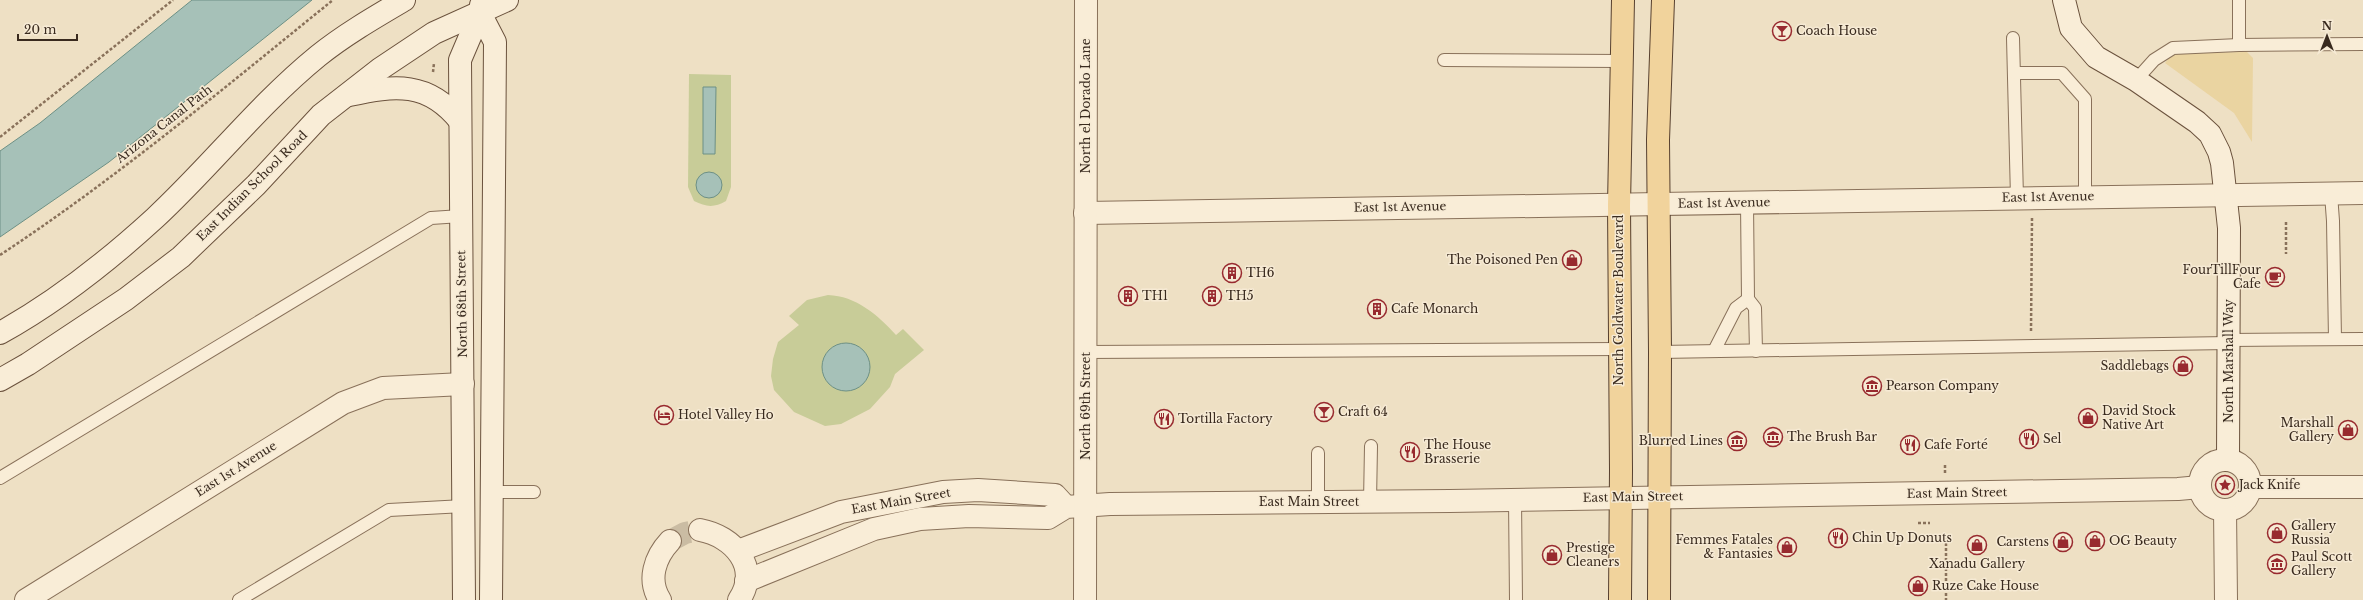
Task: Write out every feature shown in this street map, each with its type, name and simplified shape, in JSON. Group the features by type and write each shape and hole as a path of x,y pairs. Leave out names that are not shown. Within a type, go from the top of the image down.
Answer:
{"main road":[{"name":"North Goldwater Boulevard","path":"1620,600 1621,497 1618,205 1623,0"},
{"path":"1659,600 1660,352 1658,204 1663,0"}],"street":[{"path":"0,333 20,322 82,279 155,218 244,124 318,56 404,0"},
{"name":"East Indian School Road","path":"0,380 28,364 126,299 181,257 256,185 321,115 380,69 434,33 480,6 507,0"},
{"name":"North el Dorado Lane","path":"1085,213 1086,0"},
{"name":"North Marshall Way","path":"2064,0 2071,28 2096,57 2136,80 2197,122 2210,134 2219,152 2227,194 2229,341 2228,460"},
{"path":"480,6 495,42 491,600"},
{"name":"North 68th Street","path":"464,600 460,60 480,6"},
{"path":"346,96 390,88 406,88 424,92 438,99 450,108 460,121"},
{"name":"East 1st Avenue","path":"1085,213 1747,203 2085,196 2363,193"},
{"name":"North 69th Street","path":"1085,213 1085,352 1076,506 1085,600"},
{"name":"East 1st Avenue","path":"26,600 342,403 383,388 463,384"},
{"path":"2228,460 2238,463 2245,469 2249,478 2250,487 2248,494 2239,506 2225,510 2216,508 2208,503 2203,496 2200,487 2203,472 2208,467 2214,462 2228,460"},
{"name":"East Main Street","path":"742,591 874,529 920,519 969,516 1048,518 1076,506 1660,496 1968,493 2200,487"},
{"path":"2250,487 2363,487"},
{"name":"East Main Street","path":"738,552 841,512 943,492 978,490 1055,495 1076,506"},
{"path":"464,498 492,492"},
{"path":"2225,510 2226,600"},
{"path":"700,530 715,533 728,540 738,552 745,566 742,591"},
{"path":"660,600 653,580 655,565 661,551 670,541"}],"lane":[{"path":"2239,0 2239,45"},
{"path":"2013,38 2017,198"},
{"path":"2136,80 2154,60 2173,48 2239,45 2363,44"},
{"path":"1444,60 1622,61"},
{"path":"2015,73 2062,73 2085,99 2085,196"},
{"path":"2331,194 2333,221 2335,339"},
{"path":"1747,203 1748,299 1755,308 1756,351"},
{"path":"0,478 431,218 461,216"},
{"path":"1714,351 1736,308 1748,299"},
{"path":"1660,352 2363,339"},
{"path":"1085,352 1620,349"},
{"path":"1370,502 1371,446"},
{"path":"1318,453 1318,502"},
{"path":"492,492 534,492"},
{"path":"239,600 389,510 464,498"},
{"path":"1515,499 1516,600"}],"path":[{"path":"0,137 173,0"},
{"name":"Arizona Canal Path","path":"0,255 54,220 188,117 333,0"},
{"path":"431,77 434,63"},
{"path":"433,72 438,69"},
{"path":"2031,346 2032,218"},
{"path":"2286,222 2286,254"},
{"path":"1918,523 1930,523"},
{"path":"1946,538 1946,600"}],"green space":[{"path":"689,74 731,75 731,187 726,201 714,206 702,205 694,201 688,187"},
{"path":"828,295 848,299 866,308 882,320 896,335 903,329 924,350 895,374 890,387 870,409 841,424 825,426 794,412 774,390 771,376 773,359 778,342 799,325 789,316 807,300"}],"sand":[{"path":"2247,52 2253,58 2252,142 2234,113 2165,63 2169,58 2178,53"}],"water":[{"path":"192,0 312,0 109,162 0,237 0,151 40,123"},
{"path":"703,87 716,87 715,154 703,154"},
{"path":"709,172 718,176 722,185 718,194 709,198 700,194 696,185 700,176"},
{"path":"846,343 855,345 863,350 868,358 870,367 868,376 863,384 855,389 846,391 837,389 829,384 824,376 822,367 824,358 829,350 837,345"}],"tunnel":[{"path":"670,541 685,533 700,530"}],"place":[{"name":"Coach House","path":"1782,31"},
{"name":"The Poisoned Pen","path":"1572,260"},
{"name":"TH6","path":"1232,273"},
{"name":"FourTillFour Cafe","path":"2275,277"},
{"name":"TH1","path":"1128,296"},
{"name":"TH5","path":"1212,296"},
{"name":"Cafe Monarch","path":"1377,309"},
{"name":"Saddlebags","path":"2183,366"},
{"name":"Pearson Company","path":"1872,386"},
{"name":"Craft 64","path":"1324,412"},
{"name":"Hotel Valley Ho","path":"664,415"},
{"name":"David Stock Native Art","path":"2088,418"},
{"name":"Tortilla Factory","path":"1164,419"},
{"name":"Marshall Gallery","path":"2348,430"},
{"name":"The Brush Bar","path":"1773,437"},
{"name":"Sel","path":"2029,439"},
{"name":"Blurred Lines","path":"1737,441"},
{"name":"Cafe Forté","path":"1910,445"},
{"name":"The House Brasserie","path":"1410,452"},
{"name":"Jack Knife","path":"2225,485"},
{"name":"Gallery Russia","path":"2277,533"},
{"name":"Chin Up Donuts","path":"1838,538"},
{"name":"OG Beauty","path":"2095,541"},
{"name":"Carstens","path":"2063,542"},
{"name":"Xanadu Gallery","path":"1977,545"},
{"name":"Femmes Fatales & Fantasies","path":"1787,547"},
{"name":"Prestige Cleaners","path":"1552,555"},
{"name":"Paul Scott Gallery","path":"2277,564"},
{"name":"Ruze Cake House","path":"1918,586"}]}
